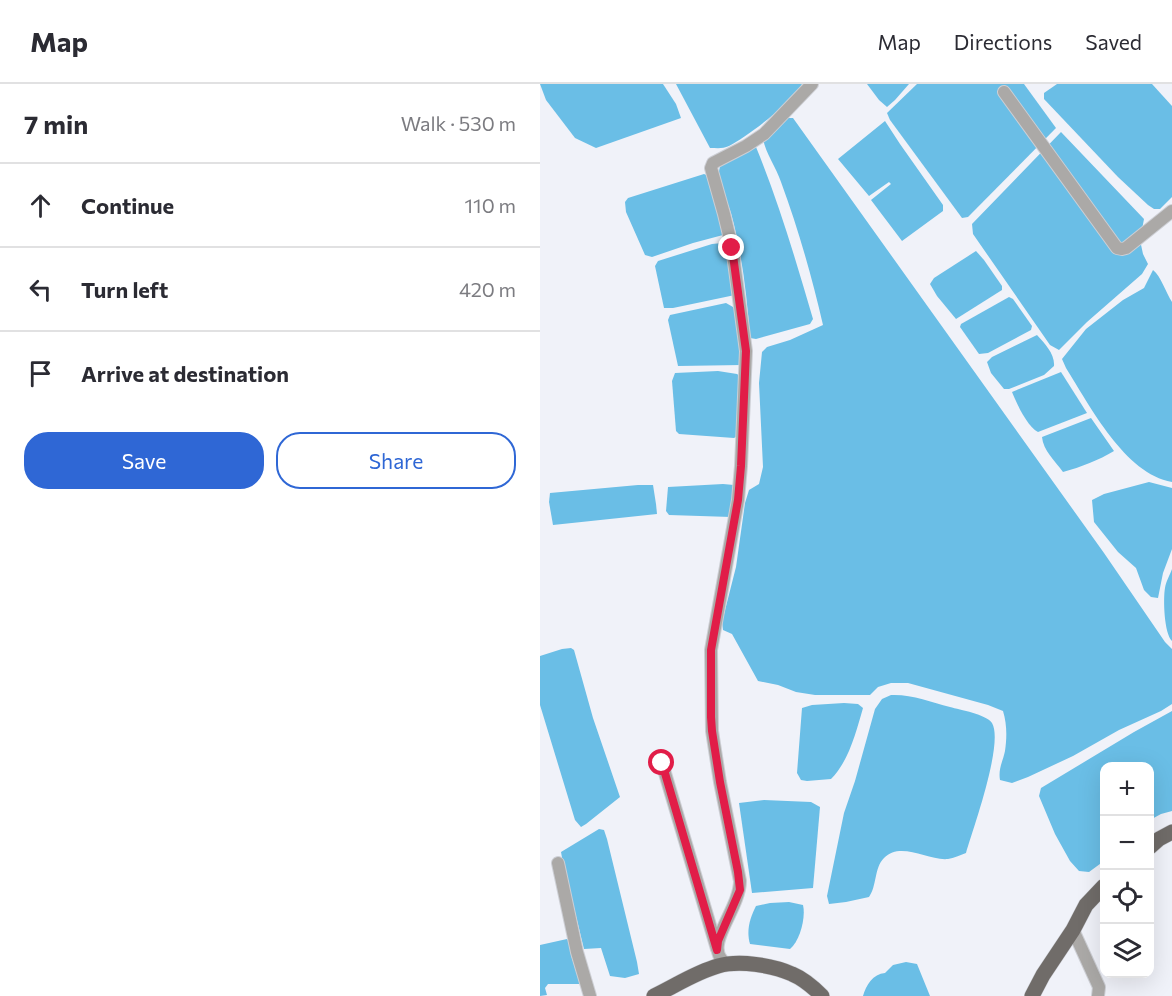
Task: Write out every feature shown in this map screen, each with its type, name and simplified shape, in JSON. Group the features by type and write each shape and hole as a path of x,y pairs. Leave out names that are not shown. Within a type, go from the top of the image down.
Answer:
{"main road":[{"path":"1154,843 1172,832"},
{"path":"1032,996 1086,905 1100,890"},
{"path":"654,996 705,971 725,964 739,963 779,969 803,980 822,996"}],"street":[{"path":"717,950 718,941 740,890 740,881 712,731 711,650 738,500 746,351 732,248 711,168 713,163 764,134 812,84"},
{"path":"1004,92 1117,248 1126,248 1172,211"},
{"path":"662,763 717,950 725,964"},
{"path":"558,863 577,952 590,996"},
{"path":"1073,930 1099,987 1098,996"}],"water":[{"path":"540,84 663,84 676,104 681,118 596,148 575,138 546,100"},
{"path":"676,84 802,84 780,109 758,127 729,146 710,148"},
{"path":"867,84 909,84 887,107"},
{"path":"917,84 1024,84 1056,128 968,217 962,218 887,113"},
{"path":"1057,84 1152,84 1172,106 1172,197 1160,209 1154,209 1148,205 1118,177 1044,99 1044,93"},
{"path":"787,118 793,118 1172,649 1172,704 1073,756 1012,783 1000,780 1006,741 1003,711 908,683 891,683 878,687 870,695 815,695 796,692 758,681 732,634 723,630 722,622 736,567 745,503 749,490 759,484 763,467 759,383 762,352 767,347 790,340 823,325 793,217 763,139"},
{"path":"885,121 943,205 943,211 902,241 871,200 891,184 889,182 869,196 838,159"},
{"path":"1061,132 1144,219 1140,240 1148,264 1142,274 1059,350 1050,345 973,234 972,224"},
{"path":"756,147 780,211 813,319 810,324 756,339 750,338 746,291 738,244 731,213 721,188 719,170 721,164"},
{"path":"704,174 711,177 725,229 723,235 652,257 645,255 626,212 625,202 628,198"},
{"path":"722,243 726,245 735,295 664,308 655,266 658,261"},
{"path":"976,251 1002,286 1002,290 956,319 930,284 934,278"},
{"path":"1153,270 1172,302 1172,482 1155,476 1139,466 1124,452 1098,419 1062,359 1086,329 1123,300 1144,288"},
{"path":"1009,297 1013,299 1032,326 1031,330 988,353 979,354 960,327 961,324"},
{"path":"726,303 733,307 738,315 742,365 678,366 668,320 670,315"},
{"path":"1037,335 1051,353 1054,366 1044,375 1004,389 991,373 987,362 992,357"},
{"path":"718,371 737,374 741,377 739,435 734,438 679,434 676,431 672,381 675,373"},
{"path":"1061,372 1087,413 1038,432 1026,420 1012,392"},
{"path":"1091,418 1114,451 1090,463 1063,472 1047,451 1042,437"},
{"path":"1149,482 1172,488 1172,549 1163,573 1158,598 1151,597 1144,590 1136,568 1118,552 1094,522 1092,500 1104,494"},
{"path":"653,485 657,514 553,525 549,502 550,493"},
{"path":"734,485 731,517 669,515 666,511 668,487"},
{"path":"1172,569 1172,641 1166,624 1164,600 1166,585"},
{"path":"571,648 574,650 593,718 620,797 581,827 575,820 540,705 540,656"},
{"path":"891,695 913,697 972,713 992,723 995,733 994,748 980,807 966,853 940,859 906,851 891,853 881,862 869,897 829,904 827,896 844,813 875,709 882,699"},
{"path":"844,703 858,704 863,708 843,764 831,779 801,780 797,773 802,708"},
{"path":"1172,711 1172,811 1154,818 1154,762 1100,762 1100,864 1089,872 1079,871 1070,861 1055,834 1039,796 1041,788"},
{"path":"764,800 811,802 820,807 813,888 752,893 739,803"},
{"path":"599,829 604,830 607,839 637,962 639,974 625,978 610,976 601,948 584,949 561,852"},
{"path":"789,902 803,905 804,910 801,928 794,945 790,949 750,944 749,924 756,906"},
{"path":"567,939 570,942 571,955 580,984 548,984 545,988 547,995 540,996 540,945"},
{"path":"906,962 917,964 930,996 863,996 868,984 874,978 885,973 893,965"}],"route":[{"path":"662,763 717,950 718,941 740,890 720,782 711,717 711,650 738,500 741,466 746,351 732,248"}]}
